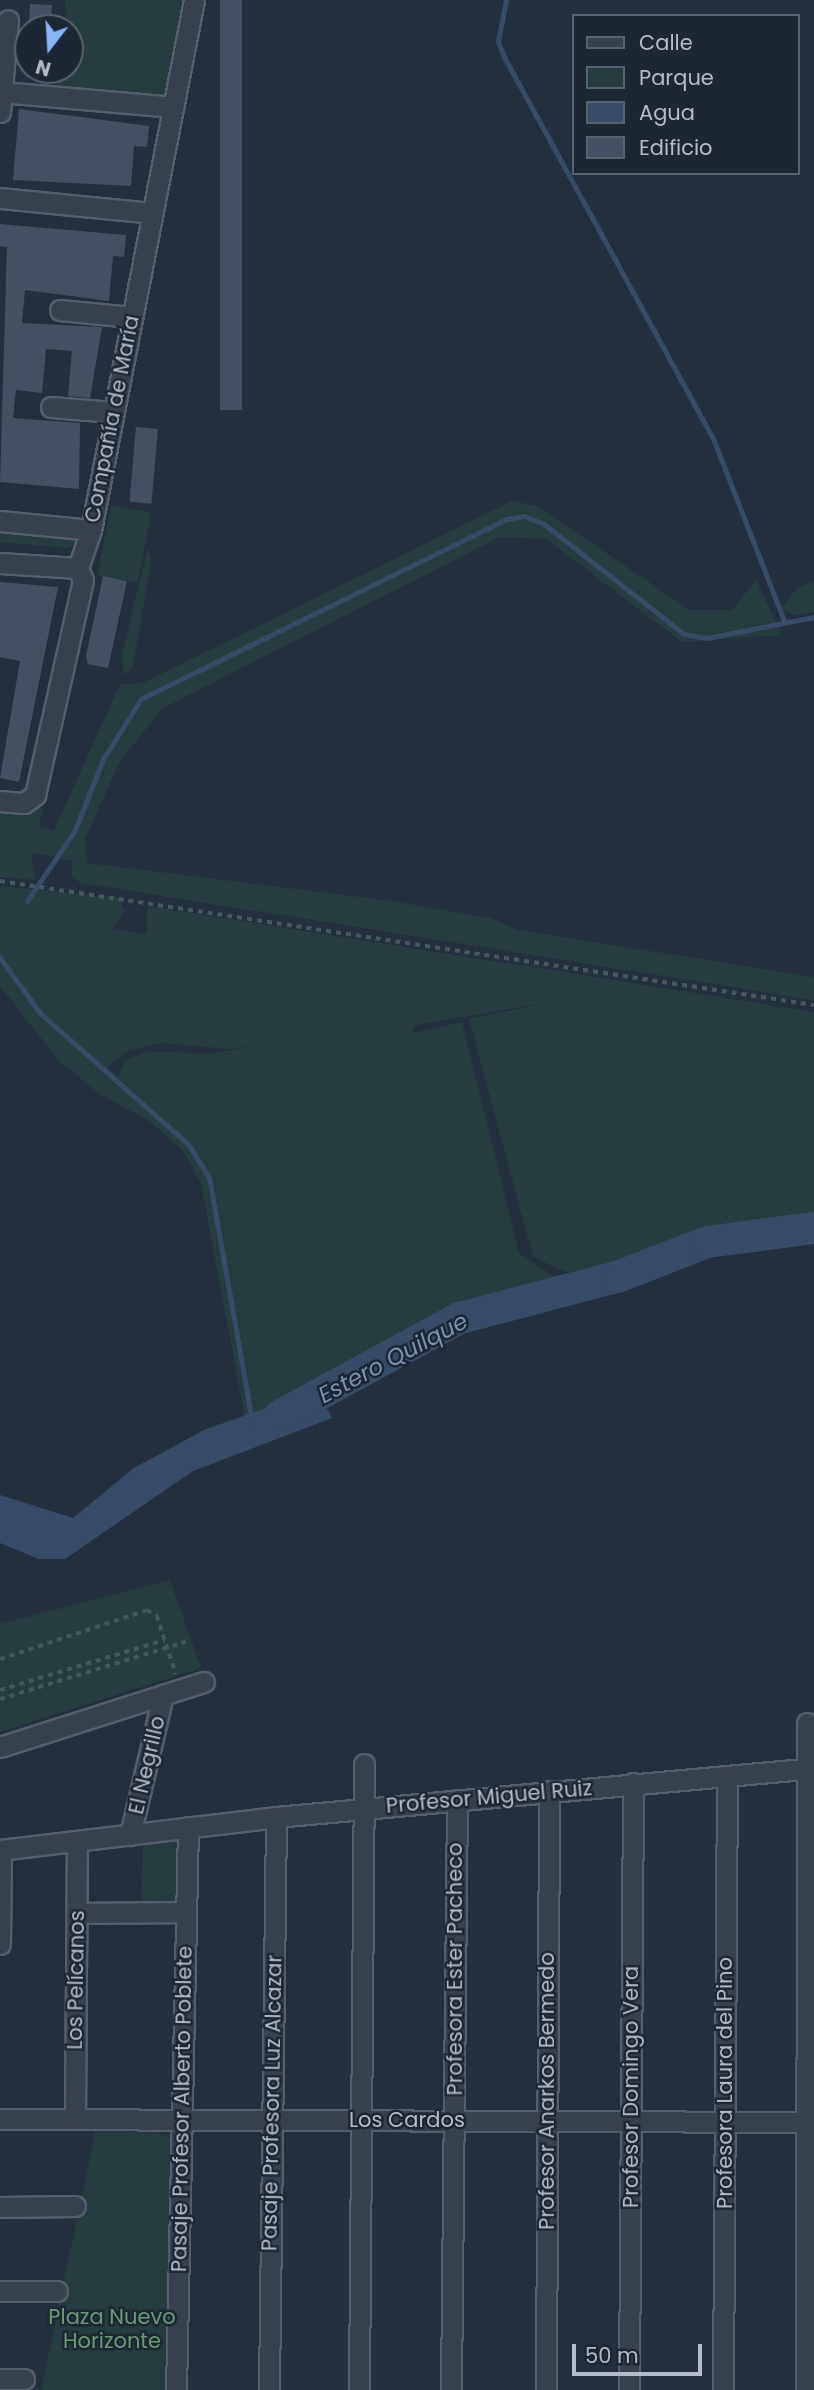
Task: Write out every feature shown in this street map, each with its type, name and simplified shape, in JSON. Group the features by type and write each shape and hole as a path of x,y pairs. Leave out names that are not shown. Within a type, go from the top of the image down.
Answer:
{"street":[{"name":"Compañía de María","path":"0,801 24,803 35,796 83,580 78,568 91,530 194,0"},
{"path":"8,20 1,102 173,107"},
{"path":"0,198 152,213"},
{"path":"60,310 132,317"},
{"path":"51,407 113,412"},
{"path":"0,521 91,530"},
{"path":"0,563 78,568"},
{"path":"0,1747 204,1682"},
{"name":"El Negrillo","path":"130,1835 172,1692"},
{"path":"806,2390 812,1768 807,1723"},
{"path":"359,2390 366,1808 363,1764"},
{"name":"Profesor Miguel Ruiz","path":"1,1850 276,1816 812,1768"},
{"name":"Profesora Laura del Pino","path":"723,2390 727,1776"},
{"name":"Profesor Domingo Vera","path":"629,2390 633,1783"},
{"name":"Profesor Anarkos Bermedo","path":"546,2390 549,1791"},
{"name":"Profesora Ester Pacheco","path":"452,2390 457,1800"},
{"name":"Pasaje Profesora Luz Alcazar","path":"269,2390 276,1816"},
{"name":"Pasaje Profesor Alberto Poblete","path":"176,2390 188,1827"},
{"name":"Los Pelícanos","path":"75,2119 78,1841"},
{"path":"0,1944 1,1850"},
{"path":"77,1913 186,1912"},
{"name":"Los Cardos","path":"0,2119 810,2122"},
{"path":"0,2207 75,2206"},
{"path":"0,2291 57,2291"},
{"path":"0,2379 24,2379"}],"path":[{"path":"0,881 814,1006"},
{"path":"0,1659 147,1610 157,1616 168,1647 172,1692"},
{"path":"0,1690 165,1640"},
{"path":"0,1699 185,1642"}],"green space":[{"path":"65,0 194,0 173,107 56,97 57,84 84,84 84,14 66,14"},
{"path":"512,501 537,506 690,610 732,610 756,580 782,635 682,642 546,539 500,537 163,708 120,761 85,839 87,863 392,901 490,918 518,930 814,977 814,1000 81,883 71,877 73,861 37,853 31,855 36,880 0,877 0,801 43,808 39,827 54,831 120,684 143,683"},
{"path":"111,505 151,513 138,583 97,575"},
{"path":"0,530 74,537 77,542 69,548 0,542"},
{"path":"148,548 151,562 133,667 124,675 122,654"},
{"path":"814,582 814,612 795,615 781,609 798,587"},
{"path":"0,886 118,898 125,911 112,929 130,932 147,934 147,909 154,907 814,1012 814,1214 705,1234 573,1275 533,1257 469,1019 555,1001 415,1025 412,1033 462,1022 519,1253 559,1280 456,1313 352,1374 245,1418 201,1183 183,1151 151,1122 101,1095 59,1061 0,986","holes":["160,1043 229,1049 261,1044 211,1054 147,1051 125,1061 118,1076 106,1068 127,1051"]},
{"path":"170,1580 201,1668 0,1732 0,1624"},
{"path":"143,1826 188,1827 187,1912 142,1911"},
{"name":"Plaza Nuevo Horizonte","path":"96,2129 174,2135 168,2390 41,2390"}],"water":[{"path":"317,1390 332,1418 193,1471 65,1559 39,1559 0,1543 0,1495 73,1518 134,1468 204,1430"}],"building":[{"path":"220,0 242,0 242,410 220,410"},
{"path":"30,4 52,5 52,14 29,14"},
{"path":"19,109 149,126 147,147 134,146 131,186 13,180"},
{"path":"0,224 126,235 124,257 113,256 109,301 25,290 22,323 102,327 90,398 68,396 72,351 46,349 42,393 16,390 13,418 80,423 79,489 0,482 7,247 0,246"},
{"path":"136,427 158,429 151,504 129,502"},
{"path":"103,576 127,581 108,668 88,664 86,656"},
{"path":"0,582 58,587 19,782 0,778 20,661 0,657"}],"waterway":[{"path":"506,0 498,41 503,55 714,441 785,623"},
{"path":"27,901 75,830 103,759 141,699 507,519 524,516 544,524 684,634 707,638 814,617"},
{"path":"0,958 41,1014 188,1144 209,1177 252,1422"},
{"name":"Estero Quilque","path":"281,1415 460,1318 620,1276 707,1242 814,1228"}]}
